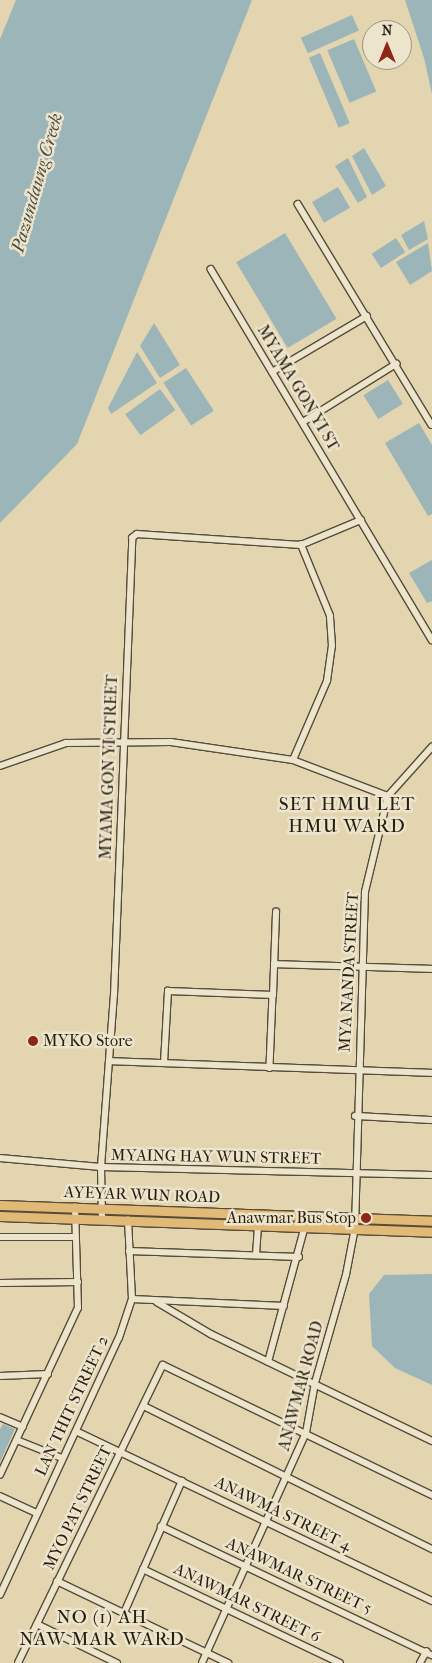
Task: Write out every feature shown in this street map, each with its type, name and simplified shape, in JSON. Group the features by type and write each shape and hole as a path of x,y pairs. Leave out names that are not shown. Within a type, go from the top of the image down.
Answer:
{"main road":[{"name":"AYEYAR WUN ROAD","path":"0,1205 432,1221"},
{"name":"AYEYAR WUN ROAD","path":"0,1216 432,1232"}],"street":[{"path":"298,204 432,425"},
{"name":"MYAMA GON YI ST","path":"211,269 432,640"},
{"path":"272,372 367,316"},
{"path":"303,422 396,364"},
{"path":"293,760 327,681 332,646 330,616 301,545 361,520"},
{"name":"MYAMA GON YI STREET","path":"102,1219 100,1168 109,1061 132,538 137,534 301,545"},
{"path":"0,766 66,743 123,739 220,746 293,760 388,796"},
{"name":"MYA NANDA STREET","path":"356,1218 356,1116 365,892 388,796 432,747"},
{"path":"270,1068 276,912"},
{"path":"274,964 432,969"},
{"path":"164,1063 168,991 273,995"},
{"path":"109,1061 432,1073"},
{"path":"356,1116 432,1120"},
{"name":"MYAING HAY WUN STREET","path":"0,1158 100,1168 432,1175"},
{"path":"0,1475 78,1308 75,1208"},
{"name":"ANAWMAR ROAD","path":"202,1663 288,1479 306,1434 315,1382 356,1218"},
{"name":"LAN THIT STREET 2","path":"0,1595 76,1431 132,1299 128,1251 128,1220"},
{"path":"256,1255 258,1225"},
{"path":"268,1362 299,1257 305,1226"},
{"path":"0,1237 75,1237"},
{"path":"128,1251 299,1257"},
{"path":"0,1283 78,1282"},
{"path":"132,1299 156,1302 284,1306"},
{"path":"156,1302 268,1362 315,1382 432,1441"},
{"name":"MYO PAT STREET","path":"18,1663 164,1365 306,1434"},
{"path":"0,1376 48,1374"},
{"path":"144,1406 288,1479 432,1548"},
{"path":"0,1417 23,1426"},
{"name":"ANAWMA STREET 4","path":"76,1431 432,1601"},
{"path":"306,1434 432,1495"},
{"path":"17,1440 62,1458"},
{"path":"124,1613 182,1481"},
{"path":"0,1496 36,1514"},
{"name":"ANAWMAR STREET 5","path":"161,1526 429,1653"},
{"name":"ANAWMAR STREET 6","path":"143,1569 340,1663"},
{"path":"57,1581 228,1663"},
{"path":"38,1624 117,1663"},
{"path":"420,1663 429,1653"}],"water":[{"name":"Pazundaung Creek","path":"16,0 252,0 77,444 0,523 0,39"},
{"path":"405,0 432,0 432,94 424,58"},
{"path":"352,15 359,31 308,53 301,38"},
{"path":"354,39 362,58 362,70 367,70 376,91 350,103 327,50"},
{"path":"320,53 350,123 339,128 309,58"},
{"path":"364,148 386,186 372,195 352,156"},
{"path":"348,158 367,197 358,203 335,166"},
{"path":"338,187 350,208 324,223 312,202"},
{"path":"424,221 428,239 409,250 401,235"},
{"path":"285,233 337,319 288,348 236,262"},
{"path":"396,238 405,252 381,268 372,254"},
{"path":"428,243 432,271 410,285 396,262"},
{"path":"154,323 180,365 160,378 140,346"},
{"path":"137,352 157,383 111,414 108,408"},
{"path":"186,368 214,411 191,425 163,383"},
{"path":"388,380 403,404 378,419 363,395"},
{"path":"160,389 175,410 140,435 125,414"},
{"path":"419,423 432,445 432,514 428,516 385,443"},
{"path":"432,560 432,601 427,603 409,573"},
{"path":"432,1274 432,1385 395,1368 372,1346 369,1294 384,1275"},
{"path":"3,1424 15,1429 0,1462 0,1429"}],"place":[{"name":"MYKO Store","path":"33,1041"},
{"name":"Anawmar Bus Stop","path":"366,1218"}],"district":[{"name":"SET HMU LET HMU WARD","path":"347,816"},
{"name":"NO (1) AH NAW MAR WARD","path":"102,1629"}]}
